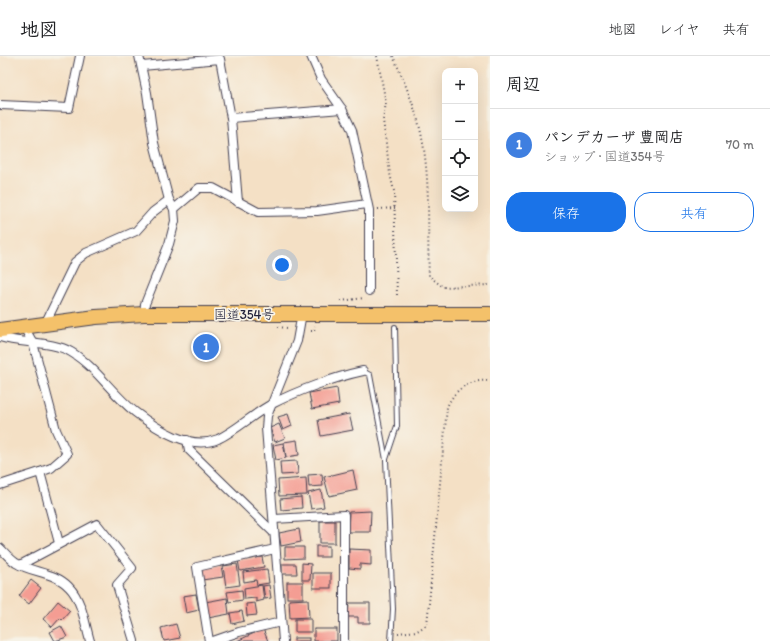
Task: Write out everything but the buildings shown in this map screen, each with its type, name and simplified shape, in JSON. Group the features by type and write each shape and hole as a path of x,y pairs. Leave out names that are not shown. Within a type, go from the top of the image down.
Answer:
{"highway":[{"name":"国道354号","path":"0,330 144,314 484,314"}],"street":[{"path":"0,105 69,108 80,56"},
{"path":"139,56 142,66 154,143 169,200 174,209 175,220 169,244 145,304 144,314"},
{"path":"311,56 321,79 342,109 352,130 368,207 369,291"},
{"path":"142,66 220,59 231,118 238,202"},
{"path":"231,118 342,109"},
{"path":"174,209 199,188 213,188 258,212 317,211 368,207"},
{"path":"45,324 75,262 86,253 136,231 153,212 169,200"},
{"path":"283,641 266,428 267,416 297,341 302,313"},
{"path":"0,485 51,468 67,454 56,430 33,343 24,327"},
{"path":"0,337 70,351 86,363 135,412 171,436 195,442 217,439 272,404 342,376 363,371"},
{"path":"187,440 189,450 274,533"},
{"path":"40,472 59,543"},
{"path":"274,519 344,514 344,641"},
{"path":"20,565 97,524 132,568 117,585 134,641"},
{"path":"0,548 20,565 38,572 55,576 69,587 79,602 90,641"},
{"path":"209,641 197,566 275,549"},
{"path":"213,641 239,632 281,622"}],"lane":[{"path":"386,460 397,426 395,327"},
{"path":"363,371 370,375 386,460 393,633 391,641"}],"path":[{"path":"377,56 386,103 383,120 395,208 397,295"},
{"path":"393,56 413,102 421,134 425,164 428,276 443,287 490,285"},
{"path":"368,207 395,208"},
{"path":"337,302 366,297 369,291"},
{"path":"311,331 314,331 315,325"},
{"path":"278,327 288,328"},
{"path":"393,633 417,631 427,625 447,407 453,393 466,384 490,381"}],"place":[{"name":"パンデカーザ 豊岡店","path":"206,347"}]}
